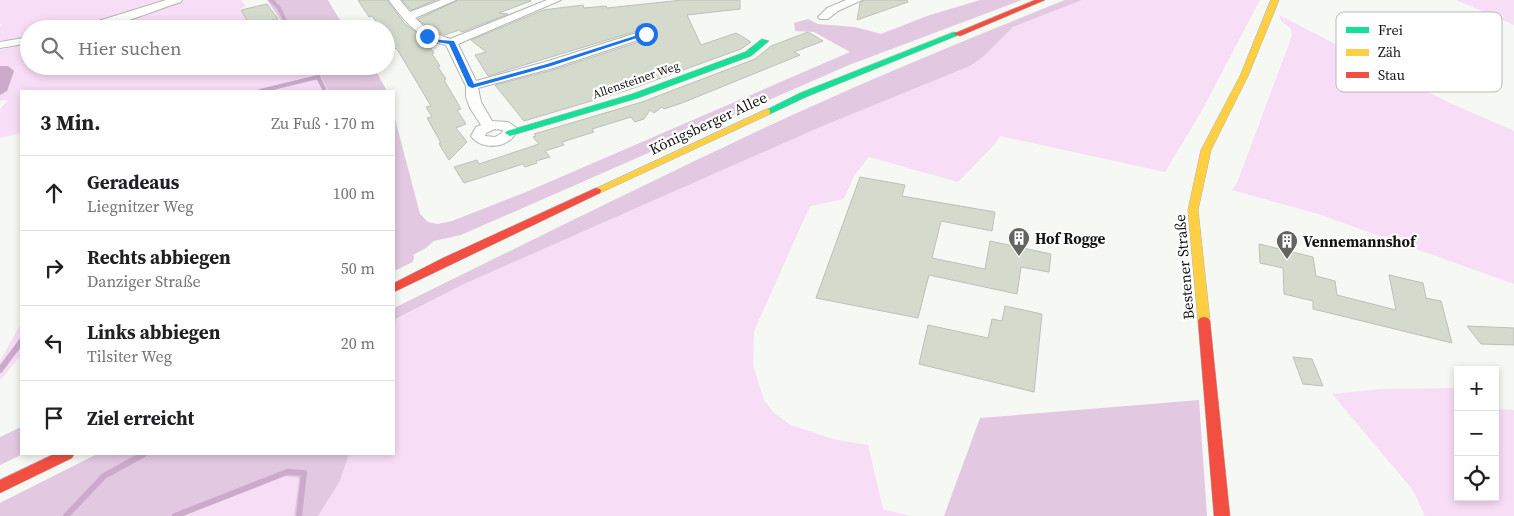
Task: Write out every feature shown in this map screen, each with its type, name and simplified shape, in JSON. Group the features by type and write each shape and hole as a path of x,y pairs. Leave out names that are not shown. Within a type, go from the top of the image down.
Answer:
{"street":[{"path":"116,20 177,0"},
{"path":"394,0 427,36 439,41 452,43 556,0"},
{"path":"409,16 451,0"},
{"path":"824,17 827,12 834,8 857,0"},
{"name":"Königsberger Allee","path":"395,288 456,257 803,95 1041,0"},
{"name":"Bestener Straße","path":"1222,516 1193,210 1206,150 1244,76 1275,0"},
{"path":"472,86 608,47 646,34 644,28"},
{"name":"Allensteiner Weg","path":"510,133 635,96 748,54 760,47 765,41"},
{"path":"0,45 20,42"},
{"path":"452,43 472,86 471,93 482,118 489,126 478,133 480,139 488,142 499,141 510,133"},
{"path":"0,487 64,455"}],"shaded area":[{"path":"0,0 172,0 106,20 20,20 20,40 0,43 0,26 2,24 0,24"},
{"path":"181,0 241,0 246,6 240,9 247,20 123,20"},
{"path":"267,0 328,0 340,20 281,20"},
{"path":"980,0 1022,0 849,65 461,235 434,241 413,255 413,262 395,271 395,119 420,214 428,222 438,224 452,221 526,192 850,52 814,32 795,31 794,23 808,19 818,24 855,27 881,34 927,16"},
{"path":"1065,0 1082,0 1013,27 983,57 970,66 818,128 464,284 396,319 395,323 395,308 760,130 950,47"},
{"path":"1082,0 1260,0 1200,114 1165,172 1000,136 996,143 958,182 869,157 854,176 844,199 810,206 754,331 753,365 764,400 775,414 791,425 833,439 868,445 883,509 910,516 318,516 340,481 349,455 395,455 396,320 464,284 818,128 970,66 983,57 1013,27"},
{"path":"1456,0 1514,0 1514,25 1502,20 1502,12 1484,12"},
{"path":"277,14 281,20 252,20"},
{"path":"1279,15 1336,44 1336,92 1429,92 1514,131 1514,284 1318,214 1232,190 1237,183 1292,36 1291,29 1281,21"},
{"path":"20,45 20,75 318,75 321,76 328,90 20,90 20,133 0,138 0,109 8,100 0,101 0,50"},
{"path":"0,66 8,66 14,71 7,91 0,95"},
{"path":"319,75 378,75 386,90 328,90"},
{"path":"20,325 20,356 0,381 0,361"},
{"path":"1454,388 1454,501 1499,501 1499,409 1514,410 1514,516 1425,516 1413,490 1332,394 1382,389"},
{"path":"1199,400 1207,516 944,516 980,418"},
{"path":"20,427 21,455 0,465 0,437"},
{"path":"95,455 349,455 340,481 318,516 294,516 299,478 284,476 183,516 0,516 0,503"},
{"path":"284,476 299,478 294,516 183,516"}],"building":[{"path":"358,0 387,0 405,24 430,42 427,43 434,53 432,54 440,66 438,67 446,79 444,80 461,109 457,110 466,124 456,128 467,142 449,160 427,118 432,117 426,107 431,106 395,48 395,20 375,20 372,16 369,17"},
{"path":"402,0 436,0 411,10"},
{"path":"458,0 531,1 499,13 508,14 462,32 459,30 445,35 430,29 418,19"},
{"path":"682,0 740,0 740,9 687,15 701,45 736,33 751,42 741,49 628,90 524,121 495,85 553,70 651,38 654,34 650,25 640,24 636,28 637,31 488,76 475,55 486,52 471,40 543,10 583,5 584,8 606,6 607,8"},
{"path":"864,0 907,0 908,2 857,20 860,3"},
{"path":"267,4 278,19 247,20 241,10"},
{"path":"808,32 823,41 794,52 800,55 682,103 664,109 662,107 654,113 650,110 644,119 635,122 631,117 592,129 594,132 562,142 564,145 545,151 550,157 536,161 537,163 525,167 523,164 464,183 454,167 477,160 479,164 539,144 533,137 536,136 534,134 642,102 755,59 771,46"},
{"path":"860,177 905,185 902,196 995,212 992,231 941,221 932,258 985,269 990,241 1051,254 1049,272 1021,267 1017,294 929,275 918,318 816,298"},
{"path":"1259,244 1313,257 1316,276 1335,281 1337,295 1396,310 1389,275 1423,283 1426,298 1441,301 1452,343 1313,309 1313,301 1284,294 1283,268 1260,263"},
{"path":"1005,306 1042,314 1034,392 919,364 928,325 988,338 992,319 1002,321"},
{"path":"1467,326 1514,328 1514,345 1481,344"},
{"path":"1293,357 1312,359 1323,386 1303,384"}],"waterway":[{"path":"271,0 279,8 285,20"},
{"path":"264,90 318,77"},
{"path":"318,77 324,90"},
{"path":"0,370 20,343"},
{"path":"66,516 104,476 142,455"},
{"path":"175,516 287,472 304,473 299,516"}],"traffic: fast":[{"path":"767,112 803,95 957,34"},
{"path":"510,133 635,96 748,54 765,41"}],"traffic: slow":[{"path":"1204,321 1193,210 1206,150 1244,76 1275,0"},
{"path":"596,191 767,112"}],"traffic: jam":[{"path":"957,34 1041,0"},
{"path":"395,287 596,191"},
{"path":"1204,321 1222,516"},
{"path":"0,487 65,455"}],"place":[{"name":"Hof Rogge","path":"1019,257"},
{"name":"Vennemannshof","path":"1287,260"}],"route":[{"path":"427,36 439,41 452,43 472,86 549,65 646,34"}]}
